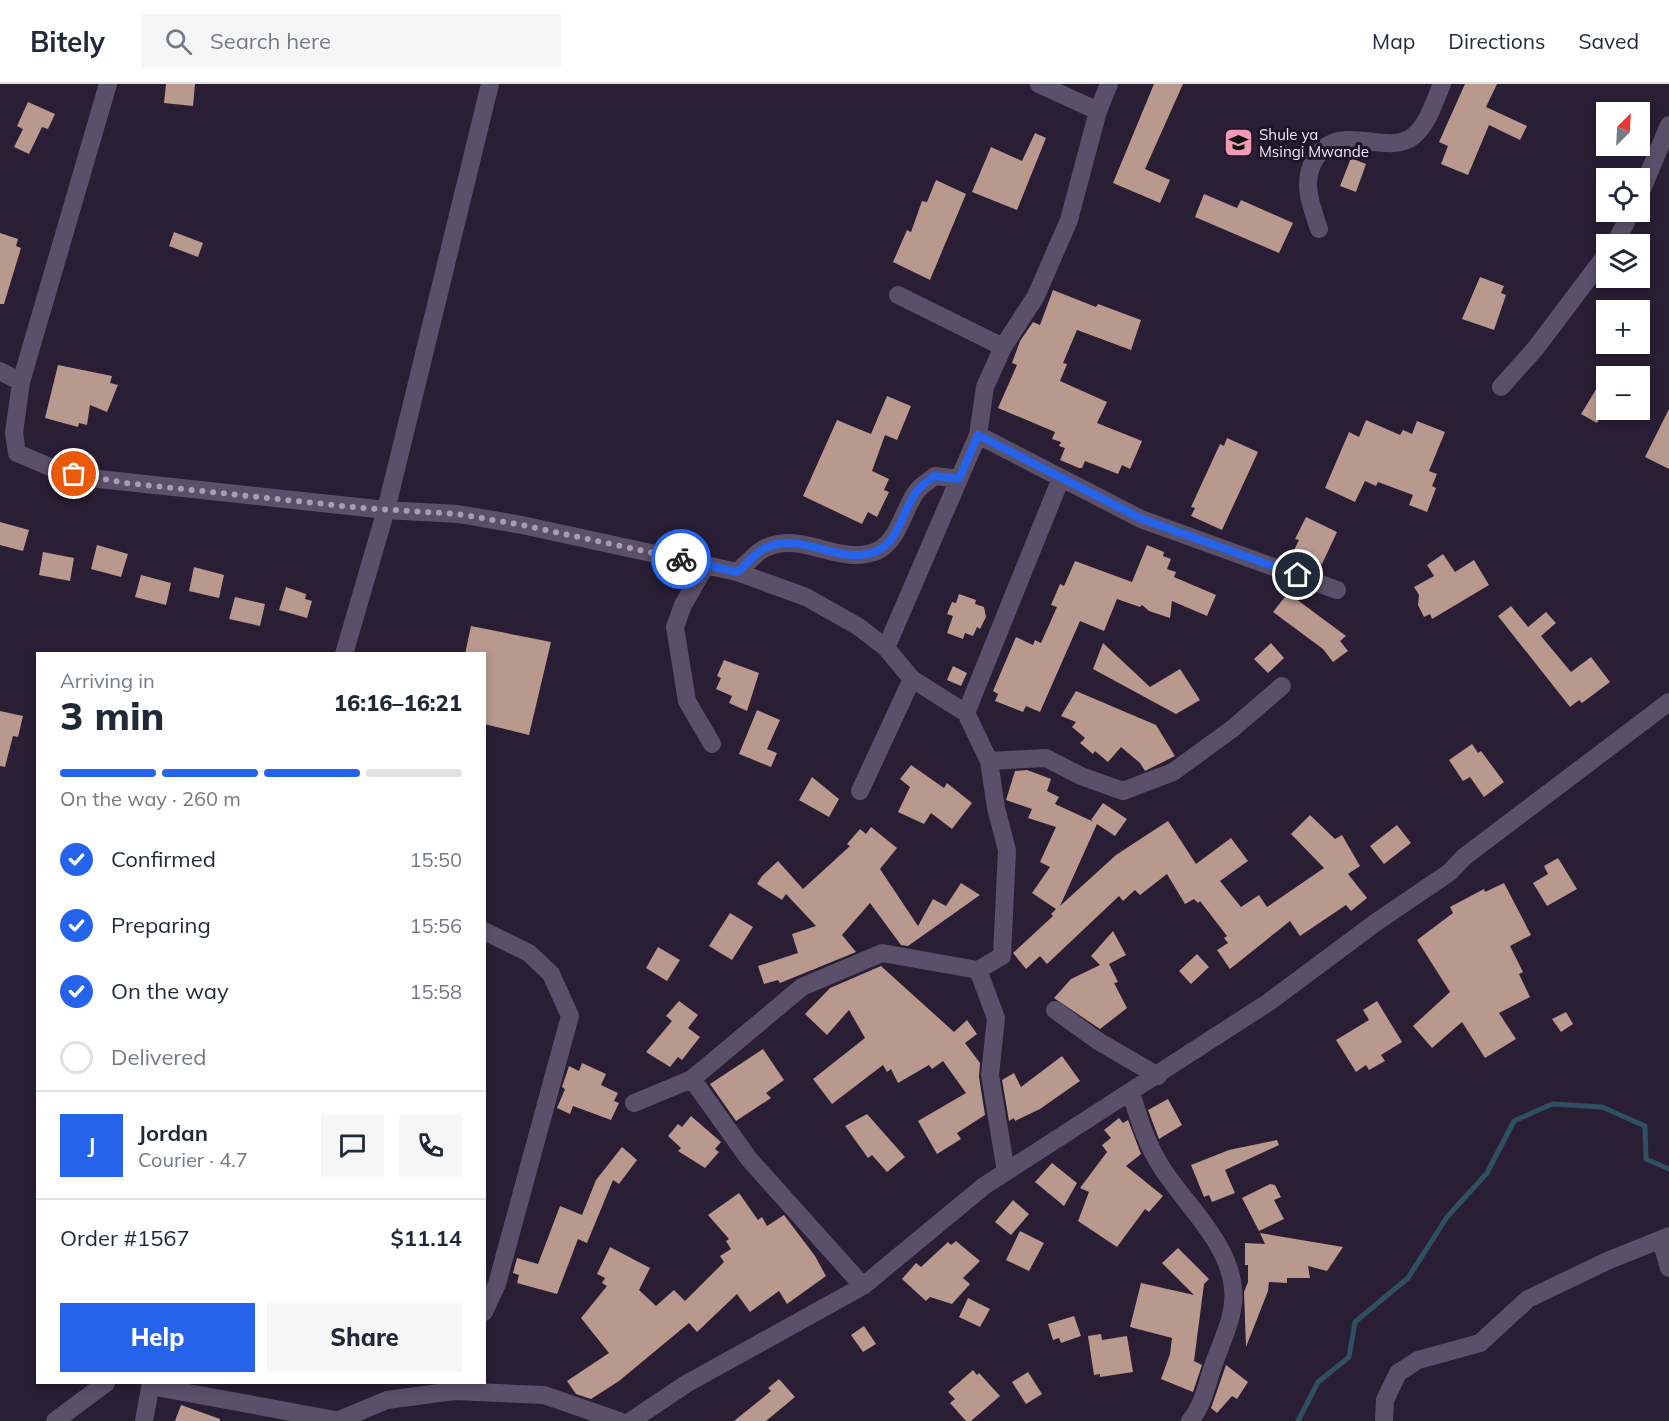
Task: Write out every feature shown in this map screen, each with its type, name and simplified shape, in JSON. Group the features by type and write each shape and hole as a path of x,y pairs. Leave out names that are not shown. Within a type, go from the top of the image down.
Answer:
{"street":[{"path":"108,84 21,382 14,433 17,453 47,467 90,478 386,510 458,514 522,525 737,572 807,597 859,627 886,648 912,679 966,713 989,761 996,808 1007,850 1002,956 978,970 882,953 802,987 692,1079 634,1103"},
{"path":"345,652 386,510 490,84"},
{"path":"1039,84 1098,111"},
{"path":"886,648 978,435 985,387 1003,347 1036,297 1068,220 1098,111 1109,84"},
{"path":"1319,229 1307,186 1310,167 1321,148 1343,140 1399,141 1410,138 1425,121 1442,84"},
{"path":"1650,170 1669,125"},
{"path":"1501,387 1535,349 1596,268"},
{"path":"898,295 1003,347"},
{"path":"0,371 21,382"},
{"path":"978,435 1142,519 1337,590"},
{"path":"737,572 765,549 792,542 811,544 837,554 858,556 879,550 892,537 917,490 934,476 959,479"},
{"path":"966,713 1061,478"},
{"path":"706,565 683,604 675,627 687,702 712,744"},
{"path":"860,791 912,679"},
{"path":"989,761 1046,758 1081,776 1123,791 1173,772 1232,729 1282,686"},
{"path":"631,1421 686,1384 863,1286 984,1186 1158,1076 1269,1002 1375,923 1450,872 1464,857 1669,702"},
{"path":"486,932 530,953 551,974 570,1016 497,1284 486,1308"},
{"path":"978,970 996,1018 990,1075 1006,1172"},
{"path":"1055,1010 1098,1041 1158,1076"},
{"path":"692,1079 749,1159 863,1286"},
{"path":"1131,1092 1143,1134 1163,1170 1220,1249 1231,1273 1234,1291 1230,1319 1200,1409 1190,1421"},
{"path":"1384,1421 1385,1400 1398,1373 1418,1360 1480,1343 1528,1299 1665,1238 1669,1268"},
{"path":"55,1421 105,1384"},
{"path":"144,1421 150,1385 340,1420 387,1400 456,1387 544,1395 619,1421"}],"building":[{"path":"166,84 195,84 193,106 164,103"},
{"path":"1154,84 1183,84 1145,169 1170,180 1160,203 1113,183"},
{"path":"1465,84 1497,84 1486,107 1527,126 1520,140 1489,125 1468,175 1441,164 1448,146 1439,142"},
{"path":"28,102 55,114 48,129 42,127 29,154 14,147 23,129 17,126"},
{"path":"1035,133 1046,138 1017,210 972,192 991,147 1022,161"},
{"path":"1351,158 1366,164 1356,192 1340,186"},
{"path":"936,180 966,194 930,280 893,262 907,230 911,232 922,201 927,202"},
{"path":"1204,194 1237,208 1241,200 1293,223 1279,253 1195,217"},
{"path":"174,232 203,243 198,257 169,246"},
{"path":"0,233 18,239 16,246 21,248 4,304 0,304"},
{"path":"1480,277 1504,286 1501,293 1506,295 1494,330 1462,319"},
{"path":"1053,290 1096,307 1098,304 1141,320 1131,350 1077,330 1063,363 1067,364 1060,381 1107,402 1097,423 1142,441 1130,469 1122,465 1118,474 1085,461 1082,468 1079,468 1060,460 1065,448 1059,446 1061,442 1052,439 1055,432 998,408 1017,365 1012,363 1020,341 1033,322 1040,325"},
{"path":"58,365 112,376 110,383 118,385 107,412 90,405 87,425 79,423 78,427 45,418"},
{"path":"1596,389 1596,420 1599,420 1597,423 1581,414"},
{"path":"887,396 911,406 897,440 885,435 872,471 889,479 884,490 889,492 877,517 868,512 862,524 803,496 837,420 871,434"},
{"path":"1669,409 1669,469 1645,457"},
{"path":"1366,420 1400,435 1403,430 1412,434 1417,421 1445,432 1429,471 1437,474 1432,486 1436,488 1427,512 1409,505 1413,495 1378,482 1376,486 1365,481 1355,502 1325,488 1349,432 1359,437"},
{"path":"1227,438 1258,452 1222,530 1191,516 1195,508 1191,507 1220,444 1224,446"},
{"path":"1306,517 1337,532 1322,564 1294,550 1299,540 1295,539"},
{"path":"0,522 29,530 23,551 0,545"},
{"path":"97,545 128,554 121,577 91,569"},
{"path":"1147,545 1164,552 1163,556 1171,559 1167,569 1176,572 1174,577 1216,595 1207,616 1172,601 1170,618 1149,611 1142,605 1140,607 1117,599 1104,631 1080,621 1040,712 1026,706 1023,712 995,701 998,694 993,691 1016,637 1033,645 1035,640 1041,643 1057,607 1051,605 1060,584 1064,586 1075,561 1132,582"},
{"path":"43,552 74,558 70,581 39,575"},
{"path":"1443,554 1455,572 1474,560 1489,585 1432,619 1430,614 1424,617 1418,605 1419,595 1414,587 1434,576 1427,565"},
{"path":"194,567 224,575 219,598 189,591"},
{"path":"141,575 171,583 166,605 135,597"},
{"path":"286,587 306,594 305,599 312,601 307,618 279,610"},
{"path":"1288,593 1346,636 1340,641 1348,651 1333,662 1323,649 1273,612"},
{"path":"959,594 976,600 975,604 984,607 986,617 980,629 977,627 973,636 965,633 963,639 947,633 953,616 947,614 952,602 956,603"},
{"path":"235,597 265,604 260,626 229,619"},
{"path":"1511,606 1528,627 1546,612 1556,623 1541,636 1571,672 1591,657 1610,682 1582,703 1579,700 1570,707 1498,616"},
{"path":"471,626 551,642 529,735 486,724 486,652 465,652"},
{"path":"1103,643 1150,687 1180,669 1200,700 1176,714 1093,669"},
{"path":"1271,643 1284,658 1268,673 1254,659"},
{"path":"724,660 759,673 747,711 729,703 732,696 716,689 721,678 717,676"},
{"path":"953,666 967,673 961,686 947,680"},
{"path":"1076,691 1156,725 1175,756 1145,771 1140,763 1121,747 1108,762 1095,751 1093,754 1080,743 1085,738 1072,727 1076,722 1061,716"},
{"path":"757,710 780,720 767,749 777,753 771,767 739,754"},
{"path":"0,711 23,716 18,737 13,736 5,767 0,766"},
{"path":"1472,744 1478,753 1481,751 1504,782 1484,797 1470,777 1463,781 1449,760"},
{"path":"911,765 944,788 947,783 972,803 952,829 931,813 924,824 898,812 910,787 900,779"},
{"path":"1027,770 1051,779 1047,791 1059,797 1055,804 1094,822 1091,820 1103,803 1127,819 1115,836 1097,824 1060,906 1116,855 1168,821 1196,864 1231,838 1248,861 1220,881 1241,907 1259,895 1267,907 1324,868 1291,834 1310,815 1335,839 1342,835 1360,866 1348,874 1367,898 1351,911 1346,905 1300,936 1290,921 1230,969 1217,950 1228,943 1224,938 1227,936 1200,901 1198,903 1194,899 1185,904 1167,874 1140,895 1135,890 1123,901 1119,896 1047,964 1040,956 1026,969 1013,953 1053,916 1051,914 1056,909 1032,893 1050,867 1040,862 1056,827 1028,818 1032,809 1006,800 1015,771"},
{"path":"812,777 839,799 829,817 799,800"},
{"path":"1397,825 1411,843 1384,864 1370,846"},
{"path":"871,827 897,848 880,869 918,926 933,899 946,906 961,883 980,895 908,946 901,945 870,903 842,935 856,952 780,983 778,980 764,984 758,966 798,953 792,934 816,926 786,894 782,900 757,884 762,876 778,861 803,889 850,846 847,844 860,829 866,834"},
{"path":"1558,858 1577,889 1547,906 1533,883 1548,874 1544,866"},
{"path":"1504,883 1531,935 1510,946 1523,972 1519,974 1530,997 1499,1013 1516,1039 1485,1058 1462,1022 1432,1048 1413,1026 1450,992 1417,940 1453,913 1450,907 1484,889 1485,892"},
{"path":"730,913 753,927 732,960 709,946"},
{"path":"1113,931 1126,955 1109,964 1118,982 1114,983 1127,1008 1100,1029 1054,998 1071,979 1100,965 1091,956"},
{"path":"658,947 680,960 667,981 646,968"},
{"path":"1197,954 1209,967 1191,984 1179,971"},
{"path":"881,966 954,1032 967,1020 977,1034 965,1043 980,1063 979,1077 985,1115 957,1133 961,1139 937,1154 918,1121 966,1093 943,1061 932,1069 929,1065 898,1083 891,1069 887,1072 883,1065 832,1104 813,1079 865,1038 849,1010 827,1035 805,1014 830,988"},
{"path":"679,1001 698,1015 688,1028 700,1037 682,1060 678,1057 670,1067 646,1052 672,1021 666,1016"},
{"path":"1377,1001 1402,1042 1381,1055 1385,1061 1369,1070 1366,1065 1356,1072 1336,1040 1369,1020 1363,1010"},
{"path":"1566,1012 1573,1024 1561,1032 1552,1019"},
{"path":"763,1049 784,1080 766,1093 771,1098 736,1121 710,1084"},
{"path":"1062,1056 1080,1081 1040,1109 1015,1121 1014,1118 1009,1121 1002,1080 1014,1073 1021,1087"},
{"path":"582,1063 606,1074 601,1085 618,1093 614,1101 619,1103 611,1120 573,1106 570,1114 557,1108 565,1089 562,1087 569,1066 579,1071"},
{"path":"1168,1099 1182,1125 1159,1139 1148,1110"},
{"path":"867,1114 905,1157 887,1172 872,1155 868,1158 845,1126"},
{"path":"691,1116 721,1142 715,1149 719,1152 705,1168 678,1151 681,1148 668,1136 678,1124 682,1127"},
{"path":"1119,1118 1123,1123 1128,1120 1141,1154 1126,1166 1163,1196 1149,1212 1145,1209 1117,1247 1078,1221 1089,1192 1080,1188 1107,1152 1102,1145 1111,1138 1104,1130"},
{"path":"1277,1140 1279,1145 1225,1170 1235,1193 1212,1202 1209,1195 1204,1197 1191,1165 1229,1150"},
{"path":"622,1147 637,1160 619,1184 613,1180 587,1243 578,1239 557,1294 517,1283 519,1275 513,1273 517,1258 538,1264 560,1206 582,1215 596,1180"},
{"path":"1052,1163 1077,1183 1064,1206 1035,1182"},
{"path":"1270,1184 1275,1185 1281,1197 1274,1200 1284,1219 1259,1231 1242,1198"},
{"path":"739,1193 758,1220 762,1217 767,1226 784,1215 815,1256 826,1276 787,1304 779,1291 750,1312 737,1294 697,1332 689,1323 619,1381 591,1399 576,1394 567,1381 609,1353 581,1318 607,1286 602,1283 605,1278 597,1274 610,1247 650,1268 639,1290 656,1306 674,1290 685,1301 724,1262 720,1256 731,1249 726,1241 729,1239 708,1215"},
{"path":"1013,1200 1029,1214 1011,1235 995,1222"},
{"path":"1020,1231 1044,1243 1029,1271 1006,1260"},
{"path":"1260,1233 1343,1247 1327,1271 1308,1266 1310,1278 1287,1278 1287,1283 1269,1282 1268,1291 1246,1347 1244,1292 1248,1282 1248,1265 1245,1265 1245,1243 1265,1244"},
{"path":"956,1241 980,1261 963,1278 970,1284 952,1304 930,1297 926,1301 902,1279 916,1263 921,1267 948,1242 951,1245"},
{"path":"1178,1248 1209,1279 1204,1284 1194,1361 1202,1365 1193,1392 1161,1379 1170,1354 1172,1338 1130,1327 1141,1283 1194,1295 1162,1263"},
{"path":"968,1298 990,1309 980,1327 959,1317"},
{"path":"1074,1316 1081,1336 1061,1343 1059,1338 1053,1340 1048,1324"},
{"path":"864,1326 876,1344 863,1352 851,1335"},
{"path":"1101,1334 1102,1340 1127,1336 1133,1372 1100,1377 1100,1374 1094,1375 1088,1336"},
{"path":"1226,1365 1248,1382 1237,1399 1232,1396 1217,1413 1211,1408"},
{"path":"973,1370 977,1375 979,1373 1000,1396 971,1421 966,1421 950,1403 955,1399 948,1392"},
{"path":"1028,1372 1042,1394 1026,1404 1012,1382"},
{"path":"779,1379 795,1397 766,1421 734,1421 771,1391 768,1388"},
{"path":"181,1405 220,1419 220,1421 175,1421"}],"waterway":[{"path":"1298,1421 1318,1382 1349,1357 1355,1322 1408,1278 1447,1217 1487,1173 1514,1121 1552,1104 1602,1107 1645,1126 1646,1159 1669,1169"}],"way so far":[{"path":"74,474 126,483 362,508 458,514 522,525 681,559"}],"place":[{"name":"Shule ya Msingi Mwande","path":"1238,143"}],"route":[{"path":"681,559 737,572 765,549 792,542 811,544 837,554 858,556 879,550 892,537 917,490 934,476 959,479 978,435 1142,519 1298,575"}]}
